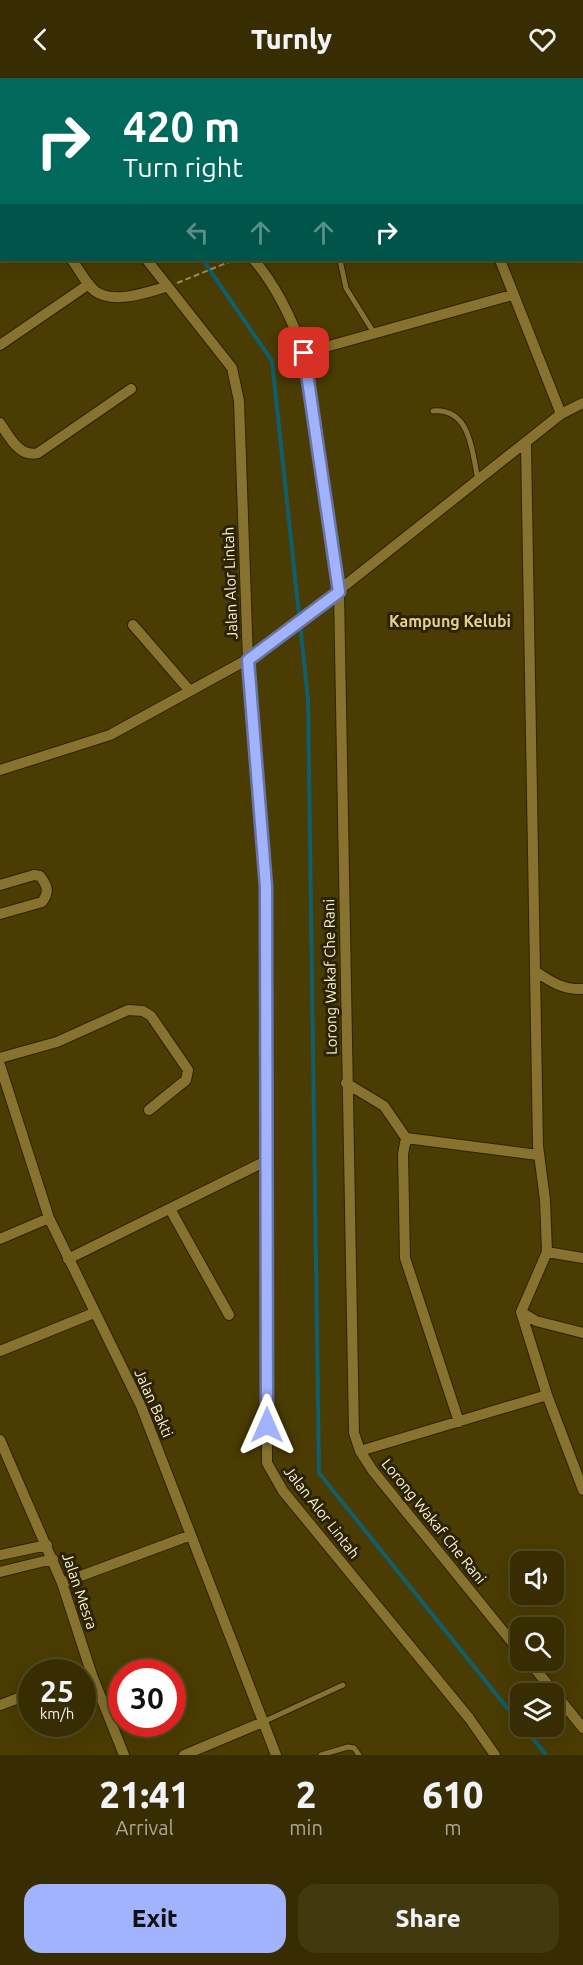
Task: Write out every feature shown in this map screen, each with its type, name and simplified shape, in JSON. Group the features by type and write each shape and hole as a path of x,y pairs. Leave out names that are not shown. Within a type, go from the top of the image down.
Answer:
{"street":[{"path":"73,261 89,284 100,294 134,295 166,287"},
{"name":"Jalan Alor Lintah","path":"148,261 232,368 238,401 248,660 266,887 267,1463 273,1476 469,1718 495,1755"},
{"name":"Lorong Wakaf Che Rani","path":"256,261 269,277 294,324 304,353 339,592 354,1433 360,1451 373,1471 510,1640"},
{"path":"500,261 561,414"},
{"path":"0,345 89,284"},
{"path":"304,353 512,295"},
{"path":"0,423 20,450 31,455 38,453 131,389"},
{"path":"0,770 110,735 261,652 561,414 583,403"},
{"path":"526,444 538,1155 545,1200 547,1252 521,1312 547,1395 583,1490"},
{"path":"133,625 190,691"},
{"path":"0,885 40,876 47,890 42,902 0,914"},
{"path":"535,971 559,987 570,990 583,989"},
{"path":"0,1058 57,1042 128,1010 143,1011 151,1016 188,1070 186,1080 149,1110"},
{"name":"Jalan Bakti","path":"0,1065 50,1218 141,1406 276,1755"},
{"path":"346,1083 384,1106 406,1138 403,1154 405,1258 459,1422"},
{"path":"406,1138 538,1155"},
{"path":"68,1259 266,1161"},
{"path":"170,1209 229,1315"},
{"path":"0,1239 50,1218"},
{"path":"547,1252 583,1258"},
{"path":"521,1312 536,1321 583,1333"},
{"path":"0,1351 94,1313"},
{"path":"360,1451 547,1395"},
{"name":"Jalan Mesra","path":"1,1442 53,1559 62,1583 82,1659"},
{"path":"62,1583 191,1534"},
{"path":"0,1555 47,1545"},
{"path":"0,1572 53,1559"},
{"path":"537,1671 583,1728"},
{"name":"Jalan Mesra","path":"96,1695 124,1755"},
{"path":"0,1705 18,1698"},
{"path":"184,1755 264,1722"}],"lane":[{"path":"340,261 346,288 374,333"},
{"path":"433,411 449,411 460,418 473,454 478,482"},
{"path":"264,1722 343,1685"},
{"path":"321,1755 348,1747 354,1748 359,1755"}],"path":[{"path":"186,279 232,261"}],"waterway":[{"path":"204,261 272,361 308,699 319,1473 510,1712"},
{"path":"532,1737 546,1755"}],"district":[{"name":"Kampung Kelubi","path":"450,621"}],"route":[{"path":"267,1425 266,887 248,660 339,592 304,353"}]}
